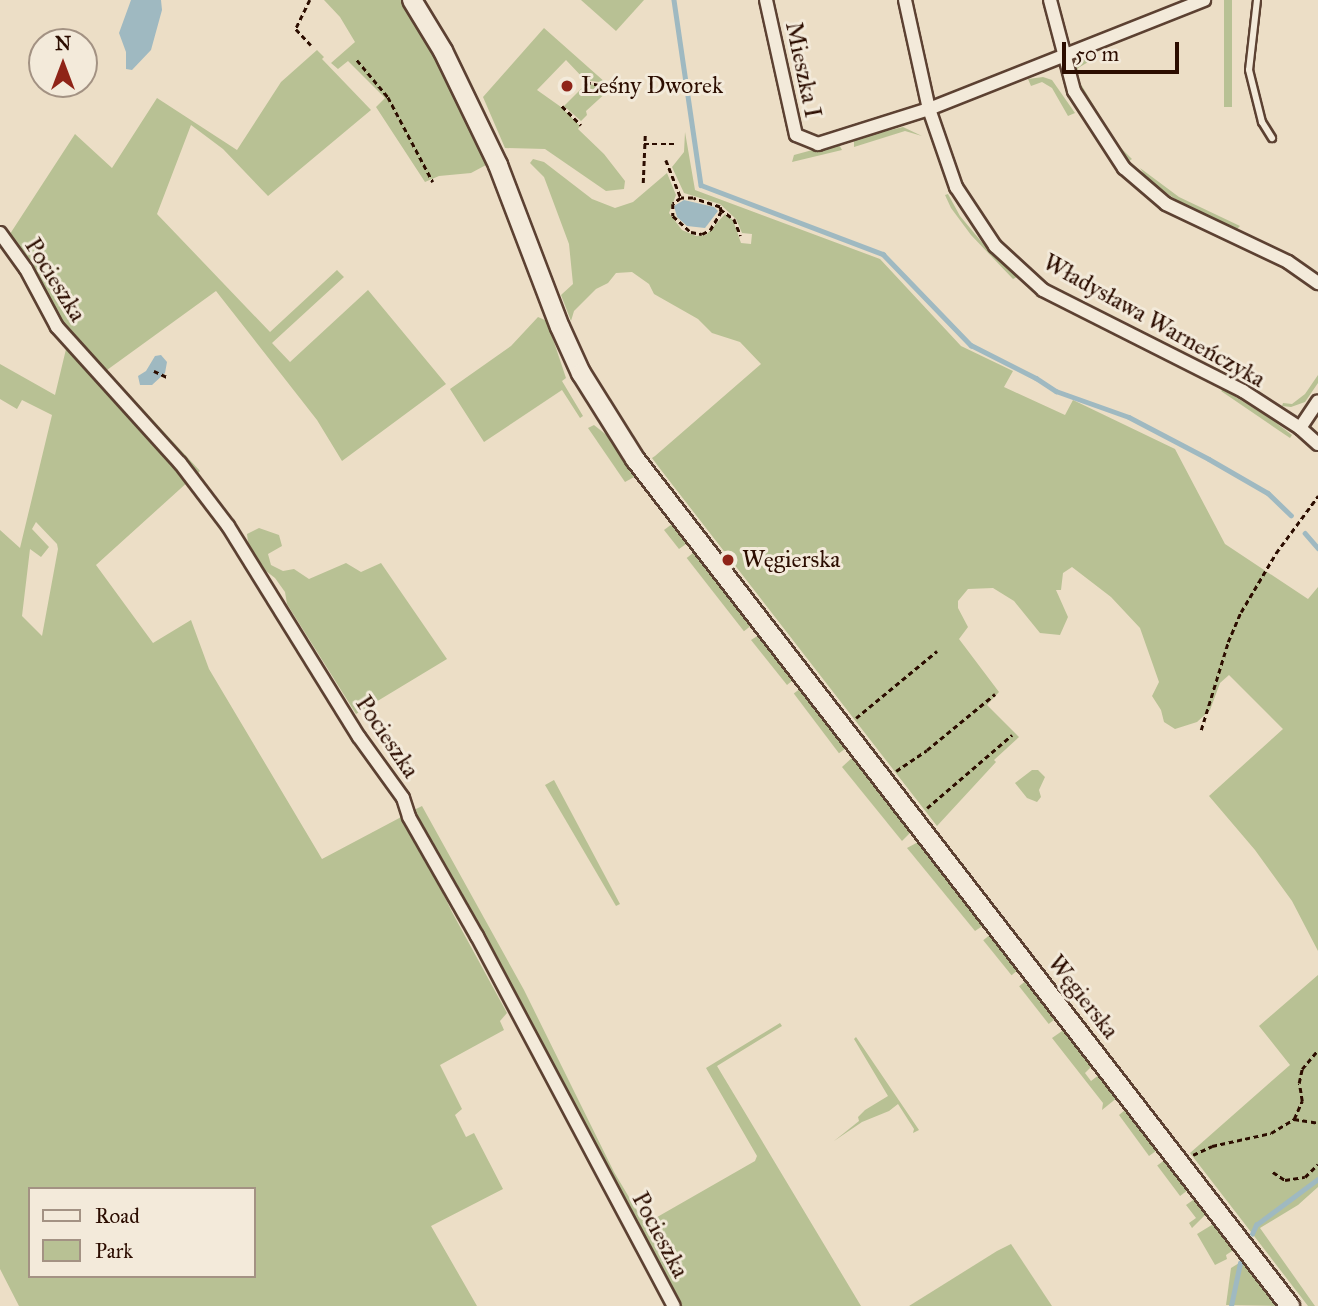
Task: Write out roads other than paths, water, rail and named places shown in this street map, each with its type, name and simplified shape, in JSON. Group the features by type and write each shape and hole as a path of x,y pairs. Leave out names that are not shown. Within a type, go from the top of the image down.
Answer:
{"main road":[{"name":"Węgierska","path":"412,0 443,51 498,165 560,327 581,373 635,459 1290,1306"}],"street":[{"name":"Mieszka I","path":"766,0 796,135 818,144 929,109"},
{"name":"Władysława Warneńczyka","path":"905,0 929,109 956,187 977,223 1016,267 1043,290 1197,366 1300,428 1318,444"},
{"path":"1050,0 1062,57 1074,92 1124,168 1166,204 1288,262 1318,283"},
{"path":"929,109 1204,0"},
{"name":"Pocieszka","path":"0,233 26,269 46,318 180,463 220,516 335,703 403,799 409,817 477,936 674,1306"},
{"path":"1300,428 1318,401"}],"lane":[{"path":"1257,0 1249,70 1262,122 1272,138"}],"water":[{"path":"131,0 161,0 162,10 151,50 132,70 126,69 126,52 119,33"},
{"path":"684,200 714,207 718,211 705,228 687,226 677,217 674,206"},
{"path":"161,355 167,362 165,373 152,385 140,385 138,376 146,371 155,356"}],"waterway":[{"path":"674,0 701,185 883,254 971,345 1056,391 1129,417 1209,459 1268,493 1291,515"},
{"path":"1305,533 1318,548"},
{"path":"1252,1234 1256,1225 1318,1179"},
{"path":"1231,1306 1240,1263"}],"place":[{"name":"Leśny Dworek","path":"567,86"},
{"name":"Węgierska","path":"728,560"}]}
